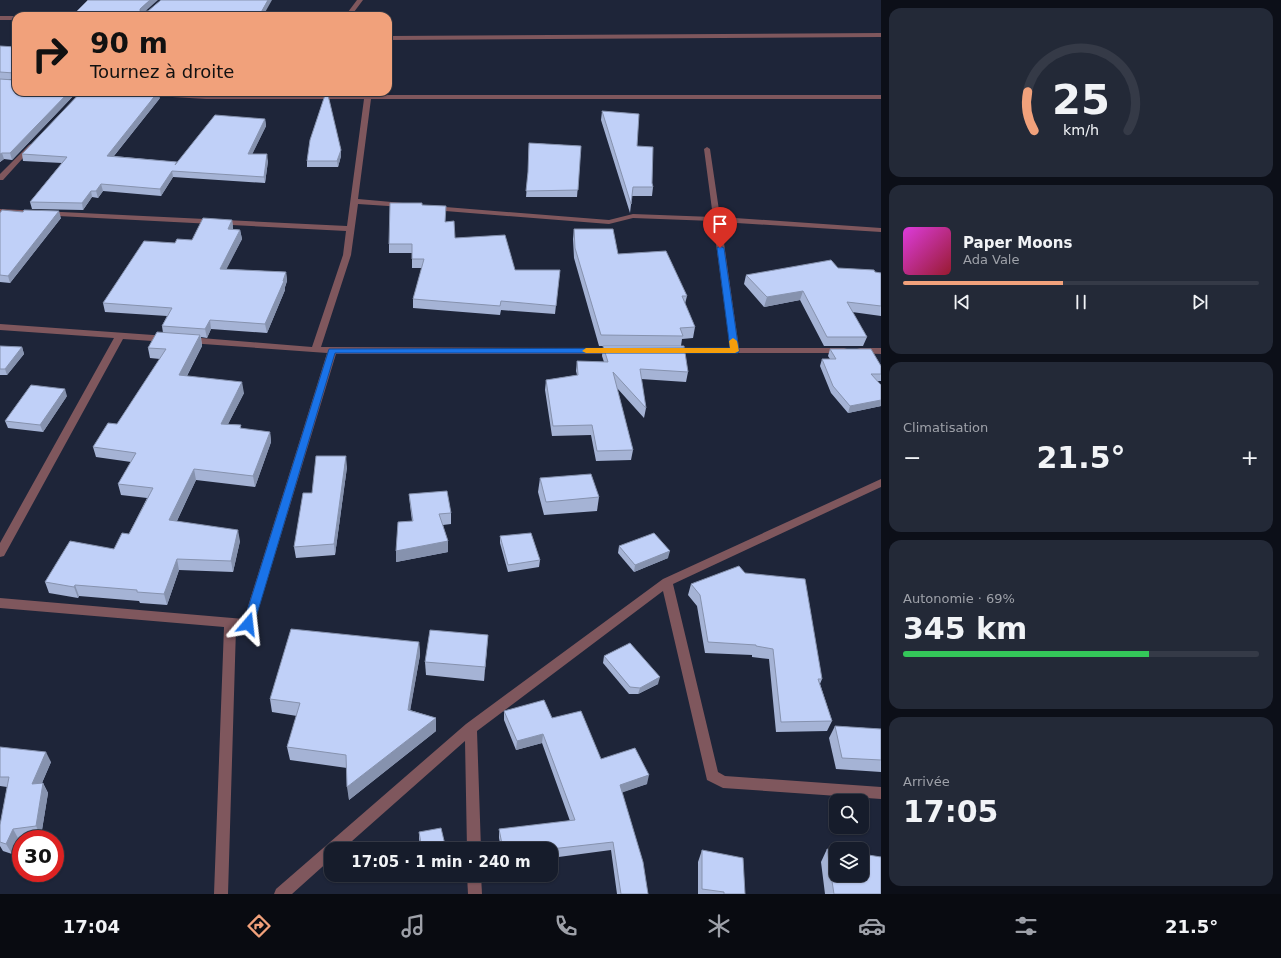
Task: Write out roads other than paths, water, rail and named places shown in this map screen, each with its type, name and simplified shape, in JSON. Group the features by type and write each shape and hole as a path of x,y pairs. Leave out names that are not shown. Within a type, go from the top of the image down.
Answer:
{"street":[{"path":"351,12 360,0"},
{"path":"0,18 12,18"},
{"path":"392,38 881,35"},
{"path":"189,96 246,96"},
{"path":"326,96 881,97"},
{"path":"316,349 348,255 350,229 368,97"},
{"path":"0,178 38,139"},
{"path":"707,149 735,351"},
{"path":"354,202 410,206"},
{"path":"426,207 609,222 633,216 716,219 881,230"},
{"path":"0,211 350,229"},
{"path":"0,327 332,350 624,351"},
{"path":"0,553 120,336"},
{"path":"0,603 248,624 332,350"},
{"path":"664,351 881,351"},
{"path":"341,842 471,728 667,582 881,483"},
{"path":"667,582 712,776 723,782 881,793"},
{"path":"221,894 230,622"},
{"path":"471,728 474,842"},
{"path":"281,894 324,857"},
{"path":"474,882 475,894"}]}
